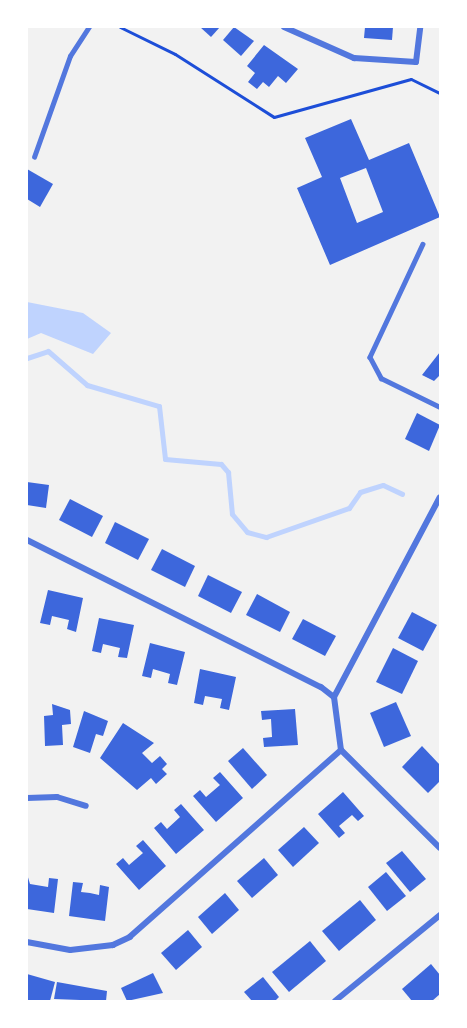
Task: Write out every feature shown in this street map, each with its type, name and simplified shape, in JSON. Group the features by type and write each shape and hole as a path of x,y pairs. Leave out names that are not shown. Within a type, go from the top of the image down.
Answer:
{"street":[{"path":"284,27 354,58 416,62 420,27"},
{"path":"440,497 334,697 341,750 440,848"},
{"path":"27,540 334,697"},
{"path":"27,942 70,950 113,945 130,937 341,750"},
{"path":"27,798 57,797 86,806"},
{"path":"335,1001 440,915"}],"lane":[{"path":"34,157 70,56 89,27"},
{"path":"423,244 370,357 381,378 440,407"}],"path":[{"path":"120,27 175,54 274,117 411,79 440,93"}],"water":[{"path":"27,302 83,313 111,333 93,354 41,333 27,339"}],"building":[{"path":"200,27 220,27 211,37"},
{"path":"234,27 254,41 241,56 223,40"},
{"path":"365,27 393,27 392,40 364,38"},
{"path":"264,45 298,69 286,83 278,76 269,87 263,82 257,89 248,82 255,73 247,66"},
{"path":"351,119 369,160 409,143 440,217 330,265 297,188 322,177 305,138","holes":["366,168 383,212 357,223 340,178"]},
{"path":"27,169 53,184 40,207 27,199"},
{"path":"440,352 440,375 434,381 422,375"},
{"path":"417,413 440,425 429,451 405,439"},
{"path":"27,482 49,485 46,508 27,505"},
{"path":"70,499 103,516 92,537 59,520"},
{"path":"115,522 149,539 138,560 105,543"},
{"path":"162,549 195,566 185,587 151,570"},
{"path":"208,575 242,592 231,613 198,596"},
{"path":"48,590 83,598 76,632 67,629 69,620 52,616 50,625 40,623"},
{"path":"257,594 290,612 280,632 246,615"},
{"path":"412,612 437,625 423,651 398,638"},
{"path":"99,618 134,625 127,658 118,657 120,648 103,644 101,653 92,651"},
{"path":"303,619 336,636 325,656 292,639"},
{"path":"150,643 185,652 177,685 168,683 170,674 153,669 151,678 142,676"},
{"path":"393,648 418,661 402,694 376,682"},
{"path":"200,669 236,677 229,710 220,708 222,699 205,696 203,705 194,703"},
{"path":"396,702 411,736 384,747 370,713"},
{"path":"52,704 70,710 71,724 62,725 63,745 45,746 44,716 53,715"},
{"path":"295,709 298,745 264,747 263,738 272,737 271,719 262,720 261,711"},
{"path":"84,711 108,721 103,736 96,734 90,753 73,747"},
{"path":"123,723 154,743 142,753 152,763 160,756 167,764 162,769 167,774 156,784 151,778 137,790 100,758"},
{"path":"422,746 440,765 440,781 428,793 402,767"},
{"path":"243,748 267,775 252,789 228,761"},
{"path":"220,772 243,798 216,822 193,796 200,790 206,797 220,785 213,778"},
{"path":"343,792 364,816 358,821 352,815 339,826 345,833 339,838 318,814"},
{"path":"181,804 204,830 176,854 154,828 161,822 167,829 180,817 174,810"},
{"path":"304,827 319,843 293,867 278,850"},
{"path":"143,840 166,866 139,890 116,864 123,858 129,865 143,853 136,846"},
{"path":"402,851 426,879 410,892 386,863"},
{"path":"264,858 278,875 252,898 237,881"},
{"path":"386,872 406,896 387,911 368,887"},
{"path":"27,874 30,884 48,887 49,878 58,879 54,913 27,909"},
{"path":"73,882 83,883 81,892 99,895 100,885 109,887 105,921 69,916"},
{"path":"225,893 239,910 212,934 198,917"},
{"path":"360,900 376,920 339,951 322,931"},
{"path":"188,930 202,947 176,970 161,953"},
{"path":"310,941 326,961 289,992 272,972"},
{"path":"431,964 440,975 440,994 432,1001 412,1001 402,989"},
{"path":"153,973 163,993 127,1001 121,988"},
{"path":"27,974 55,982 50,1001 27,1000"},
{"path":"263,977 279,997 275,1001 252,1001 244,992"},
{"path":"57,982 107,991 106,1001 54,999"}],"waterway":[{"path":"27,358 48,351 87,385 159,406 165,459 221,464 228,472 232,514 247,532 266,537 349,508 360,492 383,485 402,494"}]}
